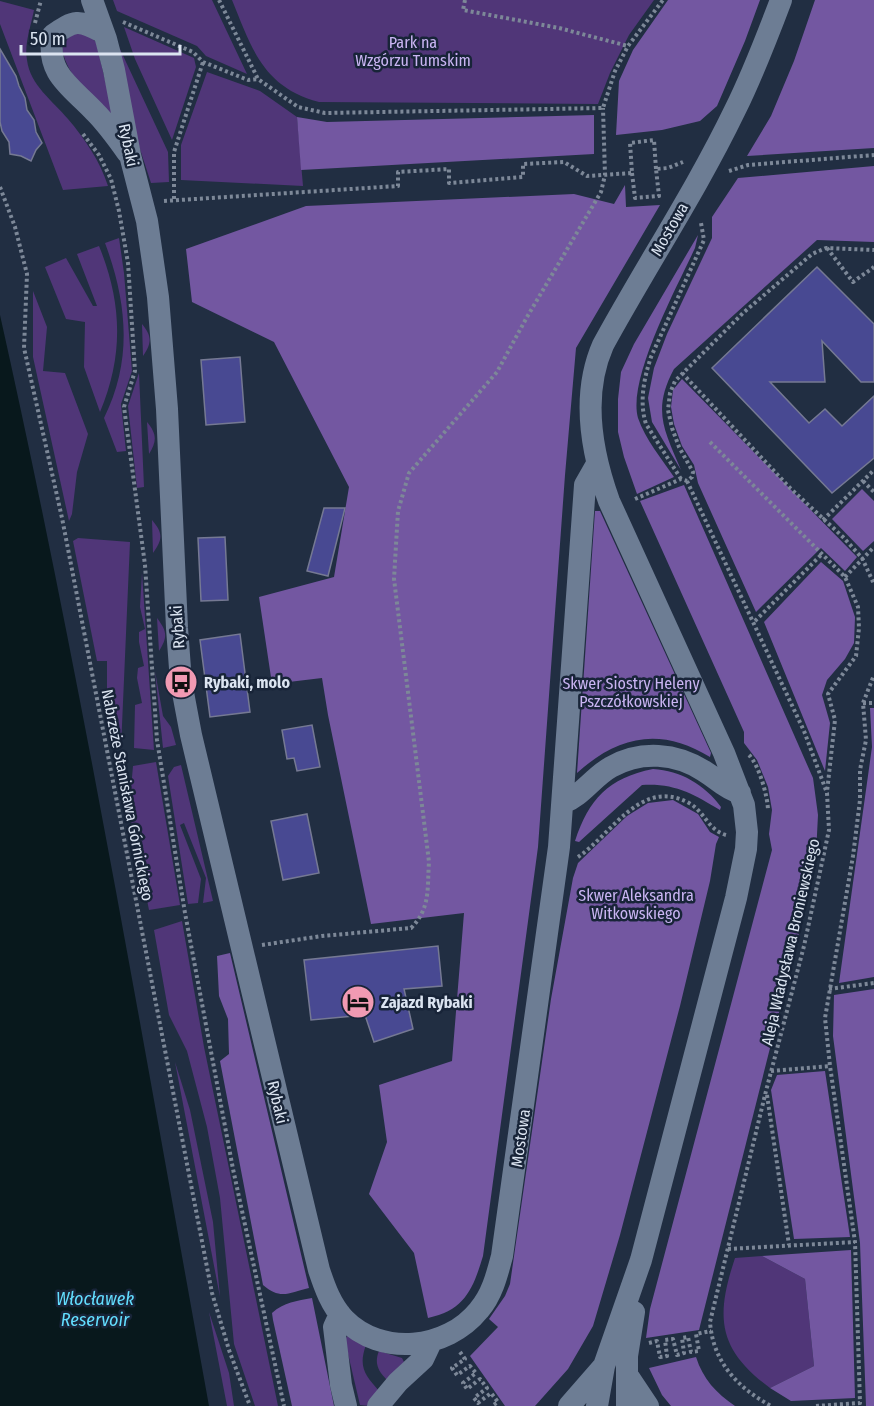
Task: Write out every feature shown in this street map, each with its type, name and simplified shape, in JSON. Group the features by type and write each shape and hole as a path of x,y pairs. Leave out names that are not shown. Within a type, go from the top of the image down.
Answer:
{"street":[{"name":"Rybaki","path":"93,0 108,25 106,39 130,155 147,222 159,297 182,682 196,755 315,1255 325,1287 340,1314"},
{"name":"Mostowa","path":"597,1406 604,1366 641,1260 689,1083 741,876 747,832 740,793 724,753 609,501 597,464 590,421 591,385 598,354 707,165 736,109 762,51 781,0"},
{"path":"108,25 75,22 64,27 53,35 50,49 51,61 67,85 95,111 130,155"},
{"name":"Mostowa","path":"340,1314 355,1327 380,1339 401,1344 431,1342 459,1329 479,1311 494,1284 502,1256 541,983 563,803 585,485 597,464"},
{"path":"563,803 576,796 611,767 629,759 651,756 670,756 685,761 705,771 726,788 740,793"},
{"name":"Mostowa","path":"627,1406 627,1356 641,1260"},
{"path":"340,1314 334,1328 345,1406"},
{"path":"378,1406 398,1382 423,1359 431,1342"},
{"name":"Mostowa","path":"569,1406 604,1366"},
{"path":"628,1376 648,1406"}],"path":[{"path":"32,32 41,0"},
{"path":"219,0 258,79 298,107 325,113 603,108"},
{"path":"465,0 463,10 560,28 628,46"},
{"path":"241,948 322,936 411,928 420,919 427,903 429,862 394,579 398,512 409,473 497,372 568,246 602,192 603,108 615,71 628,46 663,0"},
{"path":"108,25 193,52 203,62 248,80 258,79"},
{"path":"203,62 174,152 174,199 398,186 398,171 449,170 450,183 523,177 523,164 564,162 587,176 632,173"},
{"path":"82,132 99,155 111,179 128,263 135,371 124,407 145,565 157,740 189,936 233,1169 284,1406"},
{"path":"654,140 656,169 659,196 634,198 630,143 654,140"},
{"path":"768,164 874,155"},
{"path":"656,169 668,168"},
{"name":"Nabrzeże Stanisława Górnickiego","path":"0,187 15,227 27,274 24,348 62,518 212,1293 249,1406"},
{"path":"687,481 681,479 646,424 642,397 651,357 704,240 701,223"},
{"path":"826,248 853,282 874,267"},
{"path":"874,250 826,248 812,254 714,339 682,373 790,488 843,537 862,558 874,584"},
{"name":"Aleja Władysława Broniewskiego","path":"682,373 671,388 668,410 679,447 693,472 692,477 687,481 804,730 827,793 829,830 804,946 711,1313 711,1331 718,1356 729,1374 753,1396 771,1406"},
{"path":"710,442 845,577 858,607 859,628 856,656 828,694 835,720 827,793"},
{"path":"823,520 874,470"},
{"path":"635,500 681,479"},
{"path":"863,481 874,492"},
{"path":"845,577 874,547"},
{"path":"754,621 822,554"},
{"path":"816,1406 860,1403 855,1242 825,1018 853,856 860,800 860,770 866,740 863,703 874,675"},
{"path":"863,703 874,703"},
{"path":"573,861 587,851 623,816 644,801 661,796 674,797 687,802 699,809 709,826 729,835"},
{"path":"830,989 874,983"},
{"path":"771,1071 830,1066"},
{"path":"766,1091 789,1245"},
{"path":"728,1249 855,1242"},
{"path":"640,1344 657,1341 660,1357 667,1356 664,1340 674,1339 677,1355 684,1353 682,1338 688,1337 691,1352 699,1351 696,1334 711,1331"},
{"path":"458,1350 465,1359 452,1368 457,1375 470,1366 476,1373 463,1383 467,1389 480,1379 487,1388 474,1398 478,1403 491,1393 498,1402 492,1406"}],"green space":[{"path":"113,0 212,0 247,74 206,56 197,46 117,11"},
{"name":"Park na Wzgórzu Tumskim","path":"232,0 654,0 629,35 598,104 319,102 285,87 272,76 254,50"},
{"path":"668,0 760,0 717,106 700,121 662,130 616,135 619,81 633,50"},
{"path":"815,0 874,0 874,148 747,156 771,116 794,61"},
{"path":"0,1 34,10 26,48 29,69 37,85 86,142 108,186 63,190 0,24"},
{"path":"124,27 194,58 196,67 172,140 135,59"},
{"path":"75,33 87,34 96,42 115,122 83,89 65,60 62,49 68,38"},
{"path":"119,47 168,152 169,182 151,183 137,140"},
{"path":"207,72 260,91 297,117 303,186 181,180 181,145"},
{"path":"594,115 594,154 301,170 297,117 327,122"},
{"path":"874,166 874,242 817,240 674,369 663,396 662,408 666,431 681,470 652,422 648,398 654,368 667,334 712,238 712,217 738,178"},
{"path":"625,185 626,207 660,205 576,348 538,847 483,1256 471,1288 459,1304 451,1310 428,1318 414,1253 369,1194 387,1142 379,1085 452,1061 464,913 371,924 322,678 272,684 259,597 334,577 349,487 274,342 192,302 186,249 306,206 574,194 614,204"},
{"path":"698,235 695,248 656,332 640,380 637,401 641,426 674,477 637,494 618,432 621,372 634,344"},
{"path":"119,238 132,371 121,404 126,451 117,452 104,418 119,374 124,331 118,287 105,243"},
{"path":"99,246 112,288 117,329 113,370 100,412 84,367 85,322 66,319 45,267 66,258 93,306 97,306 77,254"},
{"path":"33,291 47,327 43,371 65,373 88,434 77,472 72,514 69,521 33,357"},
{"path":"142,324 150,340 143,356"},
{"path":"139,373 144,487 137,488 128,406"},
{"path":"682,379 857,557 845,571 821,548 756,612 698,483 694,465 682,446 674,424 671,407 673,390"},
{"path":"147,422 155,438 149,454"},
{"path":"684,485 813,778 818,815 816,854 800,929 699,1330 646,1338 650,1309 772,850 769,834 772,810 768,787 757,760 744,743 744,732 640,501"},
{"path":"862,489 874,501 874,541 863,551 832,519"},
{"name":"Skwer Siostry Heleny Pszczółkowskiej","path":"595,511 600,511 711,753 710,757 674,742 657,739 641,740 625,743 609,750 577,773"},
{"path":"152,520 160,532 159,544 153,553"},
{"path":"78,538 130,542 121,748 113,747 107,716 107,661 97,661 73,541"},
{"path":"821,562 843,581 855,617 854,643 845,659 827,680 822,695 830,723 825,771 764,622"},
{"path":"142,573 154,750 134,748 135,705 142,703 137,678 138,668 144,666 139,642 139,632 145,629 140,607"},
{"path":"157,618 165,634 159,651"},
{"path":"155,671 163,716 171,727 176,745 163,748"},
{"path":"870,708 874,708 874,977 839,983 872,747"},
{"path":"156,762 180,905 149,910 129,811 133,766"},
{"path":"181,765 213,901 203,903 206,878 184,823 180,825 201,879 198,903 188,904 168,776 174,767"},
{"path":"653,769 663,770 691,780 714,799 721,807 720,810 674,788 642,785 579,842 575,841 587,813 602,793 624,778"},
{"name":"Skwer Aleksandra Witkowskiego","path":"673,800 698,814 710,832 719,837 680,1006 620,1235 593,1326 568,1369 535,1406 505,1406 470,1356 498,1327 489,1319 505,1296 510,1284 551,999 573,878 578,863 627,816 648,803"},
{"path":"182,921 204,1047 278,1406 255,1406 234,1344 220,1198 207,1127 187,1051 169,1015 154,930"},
{"path":"230,953 309,1288 285,1294 269,1290 263,1285 220,1061 229,1054 228,1019 219,996 217,956"},
{"path":"874,989 874,1406 866,1406 860,1243 833,1036 834,995"},
{"path":"175,1062 190,1110 213,1222 220,1297"},
{"path":"825,1071 850,1237 794,1239 771,1090 777,1075"},
{"path":"851,1250 855,1398 791,1401 770,1388 814,1366 805,1279 762,1256"},
{"path":"762,1256 805,1279 814,1366 770,1388 740,1360 731,1346 724,1315 725,1298 735,1258"},
{"path":"312,1298 334,1406 292,1406 273,1320 272,1313 281,1306"},
{"path":"209,1312 229,1373 234,1406 227,1406"},
{"path":"347,1336 366,1345 363,1359 364,1370 379,1391 369,1406 360,1405 345,1341"},
{"path":"379,1351 402,1358 404,1362 387,1380 378,1367"},
{"path":"696,1357 711,1385 735,1406 671,1406 662,1395 649,1368"}],"water":[{"name":"Włocławek Reservoir","path":"0,315 58,587 209,1406 0,1406"}],"building":[{"path":"0,49 16,76 27,110 34,120 36,132 42,143 31,161 10,154 9,142 2,131"},
{"path":"817,267 874,324 874,382 861,382 822,341 825,382 770,382 809,423 825,409 842,426 874,396 874,458 832,493 712,368"},
{"path":"240,357 245,422 206,425 201,360"},
{"path":"324,508 345,508 328,576 307,571"},
{"path":"225,537 228,600 201,601 198,538"},
{"path":"240,634 250,712 210,717 200,640"},
{"path":"312,725 320,767 297,771 294,758 287,759 282,730"},
{"path":"307,814 319,873 283,880 271,821"},
{"name":"Zajazd Rybaki","path":"438,946 442,986 404,989 413,1029 374,1042 365,1015 311,1020 304,960"}],"place":[{"name":"Rybaki, molo","path":"181,682"},
{"name":"Zajazd Rybaki","path":"358,1002"}]}
